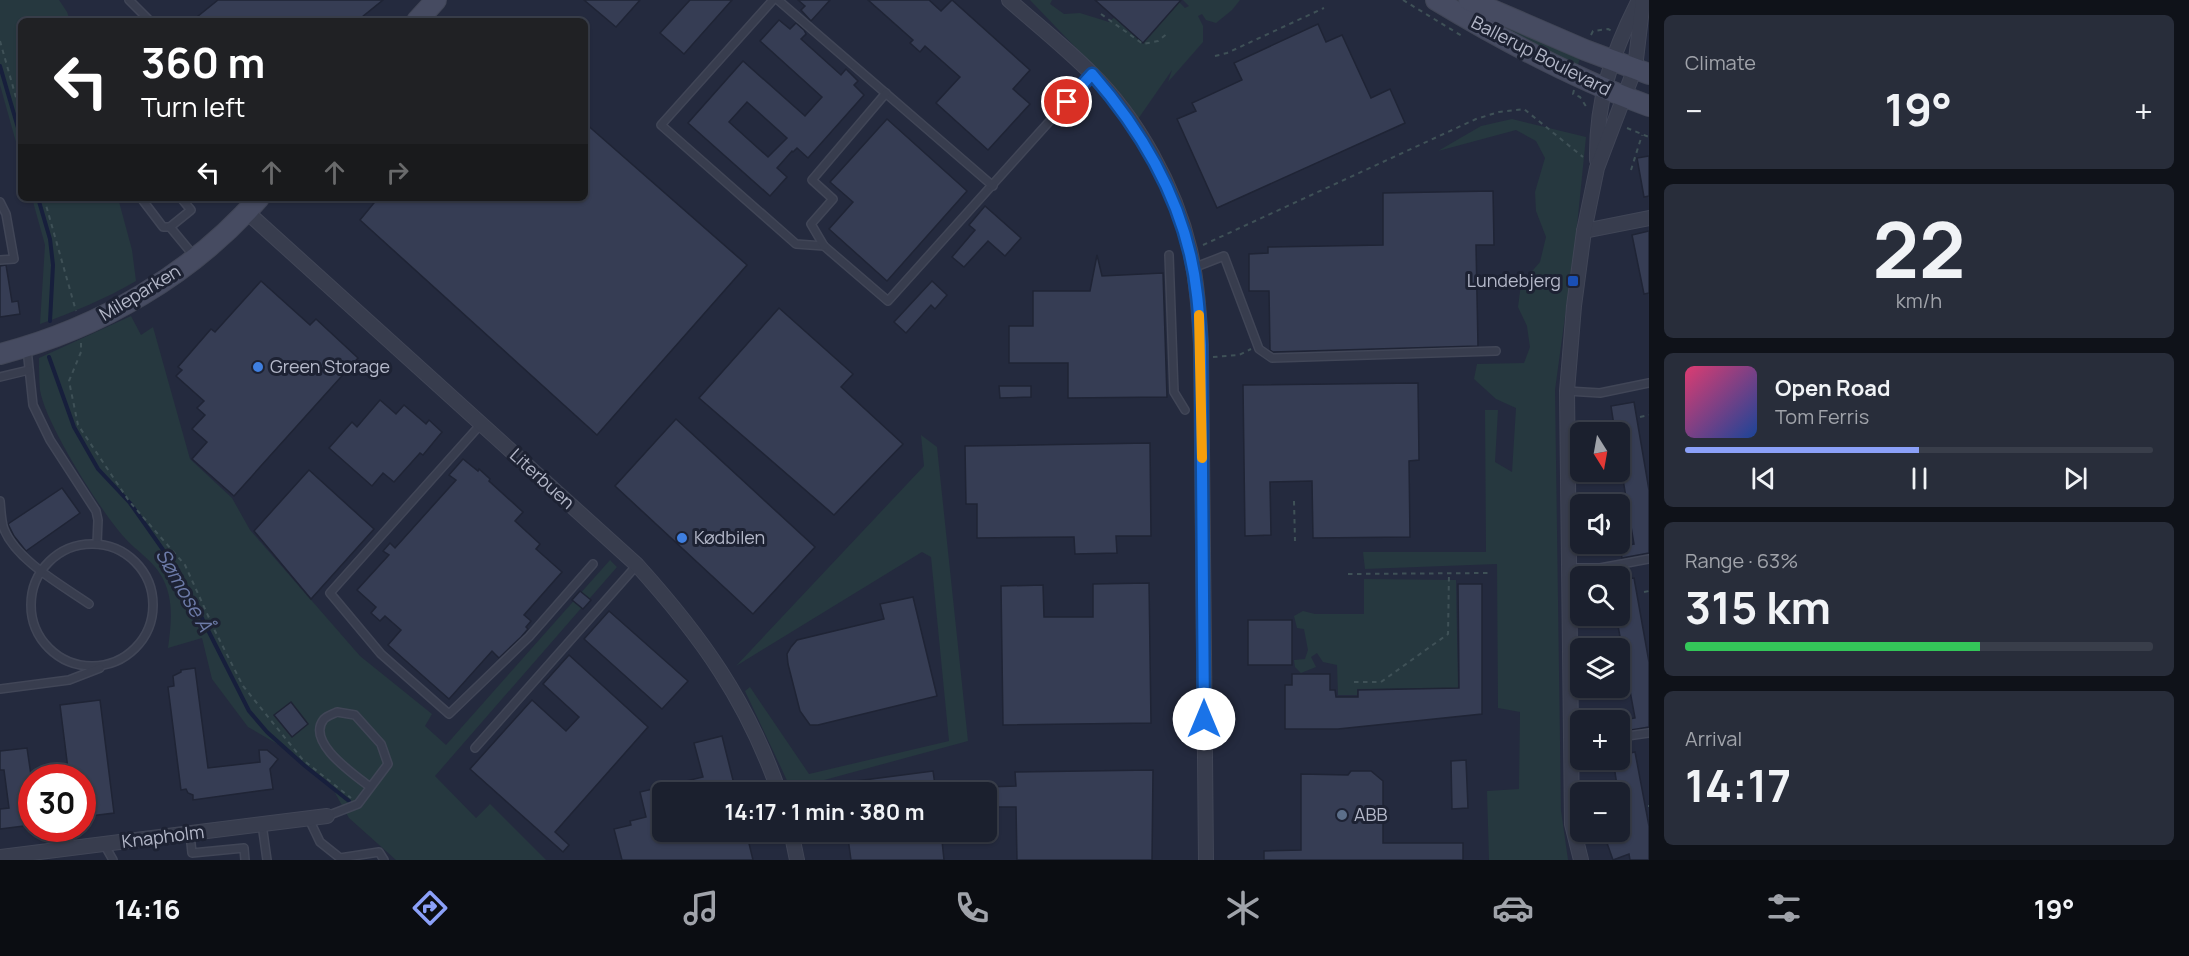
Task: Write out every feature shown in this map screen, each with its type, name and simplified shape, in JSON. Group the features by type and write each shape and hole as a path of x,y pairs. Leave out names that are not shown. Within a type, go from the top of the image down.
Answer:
{"street":[{"path":"420,18 435,0"},
{"path":"1009,0 1092,74 1121,108 1151,154 1174,200 1190,250 1197,294 1201,358 1206,860"},
{"name":"Ballerup Boulevard","path":"1436,0 1500,39 1649,106"},
{"name":"Ballerup Boulevard","path":"1469,0 1507,18 1642,71"},
{"path":"1597,168 1597,134 1603,87 1621,34 1641,0"},
{"path":"1575,710 1568,568 1567,391 1574,306 1584,231 1597,168 1625,97 1642,71 1641,0"},
{"name":"Mileparken","path":"0,354 81,327 148,292 195,258 253,205"},
{"name":"Literbuen","path":"253,205 481,424 637,565 678,610 718,666 746,715 770,766 775,782"},
{"path":"1584,231 1649,218"},
{"path":"1575,770 1572,824 1581,860"},
{"name":"Knapholm","path":"0,857 327,816"},
{"path":"793,842 797,860"}],"lane":[{"path":"129,0 147,18"},
{"path":"773,0 661,125 796,244 824,246"},
{"path":"778,0 993,186"},
{"path":"886,93 812,180 833,199 811,224 824,246 888,301 1092,74"},
{"path":"143,201 163,227 170,227 191,210 184,201"},
{"path":"0,202 6,214 14,259 0,260"},
{"path":"170,227 195,258"},
{"path":"1169,255 1174,392 1185,410"},
{"path":"1193,268 1224,256 1258,346 1272,358 1496,351"},
{"path":"27,346 33,405 50,440 96,511 97,544"},
{"path":"0,377 29,370"},
{"path":"1567,391 1600,393 1649,383"},
{"path":"481,424 330,593 381,654 449,714 528,637 593,564"},
{"path":"0,501 4,530 21,554 42,572 89,604"},
{"path":"0,689 69,680 123,658 138,646 148,630 153,611 152,592 145,574 132,559 116,549 97,544 78,546 58,555 42,572 34,588 31,609 36,629 47,647 64,660 84,666 105,665"},
{"path":"1568,568 1600,568 1649,559"},
{"path":"475,748 637,565"},
{"path":"327,816 358,804 388,764 381,744 355,715 336,712 324,719 320,731 322,743 370,787"},
{"path":"1630,736 1649,734"},
{"path":"309,818 320,842 340,858 379,852 384,860"},
{"path":"262,824 267,860"},
{"path":"190,834 192,853 243,848 245,860"},
{"path":"104,844 113,860"}],"path":[{"path":"1215,56 1227,53 1324,8"},
{"path":"1101,14 1143,44 1158,41 1168,33"},
{"path":"0,41 18,104"},
{"path":"1190,250 1476,119 1499,112 1524,109 1597,168"},
{"path":"1631,170 1642,135 1649,136"},
{"path":"45,201 81,327 81,352 69,381 78,425 129,501 186,565 215,631 243,686 303,760 358,804"},
{"path":"1201,358 1239,355 1258,346"},
{"path":"1640,417 1649,415"},
{"path":"1294,501 1295,541"},
{"path":"1354,682 1381,682 1448,634 1449,573"},
{"path":"1348,574 1491,573"},
{"path":"1644,592 1649,591"}],"shaded area":[{"path":"0,0 59,0 69,18 18,18 18,149 0,85"},
{"path":"1030,0 1052,0 1050,4 1064,14 1080,13 1109,22 1115,17 1179,2 1185,8 1189,6 1183,0 1240,0 1216,23 1206,20 1202,14 1198,16 1203,26 1203,42 1168,82 1172,70 1138,119 1126,100"},
{"path":"1445,0 1456,0 1512,29 1580,58 1577,68"},
{"path":"1512,119 1586,137 1576,236 1555,390 1561,811 1568,860 1489,860 1487,791 1519,789 1520,712 1498,708 1497,564 1365,569 1363,552 1486,552 1485,410 1498,410 1495,462 1512,472 1516,408 1496,399 1474,379 1477,364 1524,363 1530,347 1527,326 1518,307 1521,284 1540,262 1546,237 1536,211 1535,192 1545,158 1536,141 1516,130 1438,151 1481,126"},
{"path":"33,201 119,201 132,250 136,281 89,305 40,324 45,245"},
{"path":"131,316 141,335 153,327 190,459 232,498 250,530 360,656 432,714 425,726 446,745 610,560 617,567 435,776 476,818 490,804 546,860 396,860 349,818 329,782 281,746 248,727 212,679 202,638 168,648 171,622 169,598 164,581 156,568 114,525 89,488 52,423 40,390 39,358"},
{"path":"921,435 937,447 968,741 817,782 788,782 745,691 750,687 809,774 949,741 931,557 922,552 736,666 924,466"},
{"path":"1364,579 1456,580 1458,688 1357,689 1357,695 1338,695 1337,665 1323,662 1317,653 1311,657 1316,667 1301,673 1295,667 1294,660 1305,659 1308,650 1304,629 1297,628 1294,616 1303,611 1315,614 1364,614"}],"building":[{"path":"218,0 383,0 361,18 196,18"},
{"path":"584,0 640,0 616,27"},
{"path":"690,0 732,0 684,54 660,33"},
{"path":"798,0 830,0 811,21 801,10 805,6"},
{"path":"868,0 929,0 941,11 952,0 1030,70 1013,89 1030,104 988,150 936,103 960,77 925,46 920,52 910,43 913,40"},
{"path":"1095,0 1181,0 1143,43"},
{"path":"779,20 790,29 796,23 806,34 801,39 841,75 846,69 858,81 854,85 864,95 808,158 797,148 792,151 777,168 787,177 770,196 688,123 743,61 805,116 822,97 760,41","holes":["747,102 787,138 768,157 729,122"]},
{"path":"1318,24 1326,42 1342,35 1371,98 1390,89 1405,123 1217,208 1177,119 1196,111 1192,103 1242,80 1234,63"},
{"path":"887,119 967,191 887,281 829,229 853,202 830,182"},
{"path":"588,126 747,265 597,435 360,220 376,201 588,201"},
{"path":"1649,156 1649,196 1644,197 1637,158"},
{"path":"1493,191 1494,245 1476,245 1478,346 1273,352 1270,350 1269,291 1249,291 1249,254 1268,253 1268,247 1383,245 1383,193"},
{"path":"985,206 1021,238 1005,256 988,241 964,267 952,257 975,230 969,225"},
{"path":"1649,231 1649,293 1644,294 1632,235"},
{"path":"1097,255 1102,276 1163,273 1167,397 1068,398 1068,363 1009,363 1009,326 1033,326 1033,291 1090,291"},
{"path":"6,265 12,302 18,301 20,314 0,317 0,266"},
{"path":"261,281 310,325 316,319 358,358 234,496 192,459 207,442 192,429 205,415 197,408 204,401 176,376 182,370 178,367 211,329 215,332"},
{"path":"932,281 947,295 935,309 931,305 906,333 894,322"},
{"path":"779,308 853,374 841,387 903,444 834,515 699,398"},
{"path":"1418,383 1419,460 1409,461 1410,537 1313,538 1312,481 1270,482 1271,535 1245,536 1243,385"},
{"path":"999,386 1031,386 1031,397 1000,398"},
{"path":"380,400 396,414 404,405 426,424 429,420 442,432 423,455 420,453 394,482 383,473 372,486 329,448 352,422 357,427"},
{"path":"1634,402 1649,490 1649,553 1622,558 1621,554 1630,554 1630,545 1634,544 1630,521 1630,494 1625,494 1623,482 1630,482 1630,422 1613,422 1611,406"},
{"path":"676,419 815,547 753,614 615,486"},
{"path":"1150,443 1151,536 1116,536 1117,553 1075,554 1074,537 977,538 977,504 966,504 965,446"},
{"path":"463,459 478,471 479,469 523,512 515,521 540,544 536,549 562,572 524,615 531,621 521,637 499,658 492,651 449,699 388,645 401,630 385,616 380,621 371,613 376,607 357,590 389,555 383,551 390,543 395,548 456,480 449,475"},
{"path":"309,470 374,529 311,599 254,531"},
{"path":"62,488 80,513 26,551 8,524"},
{"path":"1634,578 1649,662 1649,727 1630,730 1630,719 1635,718 1630,691 1630,638 1620,638 1618,626 1630,626 1630,579"},
{"path":"1149,583 1151,723 1003,725 1001,586 1043,585 1044,617 1093,617 1093,584"},
{"path":"1458,584 1482,584 1482,714 1338,729 1285,729 1285,685 1292,685 1292,674 1330,674 1330,690 1335,690 1336,697 1358,697 1358,690 1459,688"},
{"path":"580,591 591,600 583,609 572,600"},
{"path":"913,597 937,696 810,725 800,711 788,664 787,654 791,647 797,640 884,619 880,604"},
{"path":"609,611 688,681 662,709 584,639"},
{"path":"1248,620 1292,620 1292,665 1248,665"},
{"path":"569,655 648,727 555,832 569,845 563,852 470,769 532,700 566,731 579,717 543,684"},
{"path":"195,668 208,768 260,762 259,750 267,750 278,759 270,769 273,789 193,800 193,795 186,789 181,790 168,687 174,686 173,676 181,670"},
{"path":"100,700 114,813 96,815 96,764 67,764 60,705"},
{"path":"291,702 308,724 292,737 274,715"},
{"path":"722,736 734,782 682,782 703,777 694,743"},
{"path":"27,748 29,764 18,764 18,827 0,829 0,809 9,808 4,770 0,770 0,751"},
{"path":"1635,752 1649,826 1649,860 1630,860 1629,854 1613,860 1607,843 1630,842 1630,782 1616,782 1615,770 1630,770 1630,753"},
{"path":"1466,760 1468,808 1452,809 1451,761"},
{"path":"1153,770 1152,860 1017,860 1016,807 997,807 997,787 1016,786 1015,772"},
{"path":"933,771 935,782 849,782"},
{"name":"ABB","path":"1351,771 1371,771 1383,781 1383,843 1463,843 1463,860 1264,860 1264,851 1301,850 1301,774 1348,775"},
{"path":"652,789 652,842 749,842 753,860 622,860 614,829 631,825 630,821 646,817 640,792"},
{"path":"849,842 942,842 944,860 851,860"}],"waterway":[{"name":"Sømose Å","path":"0,66 18,128"},
{"name":"Sømose Å","path":"39,201 50,239 53,265 50,321"},
{"name":"Sømose Å","path":"49,357 74,427 98,469 130,503 178,571 249,711 267,732 349,801"}],"slow traffic":[{"path":"1199,315 1202,458"}],"place":[{"name":"Lundebjerg","path":"1573,281"},
{"name":"Green Storage","path":"258,367"},
{"name":"Kødbilen","path":"682,538"},
{"name":"ABB","path":"1342,815"}],"route":[{"path":"1067,102 1092,74 1121,108 1151,154 1174,200 1190,250 1197,294 1201,345 1204,719"}]}
